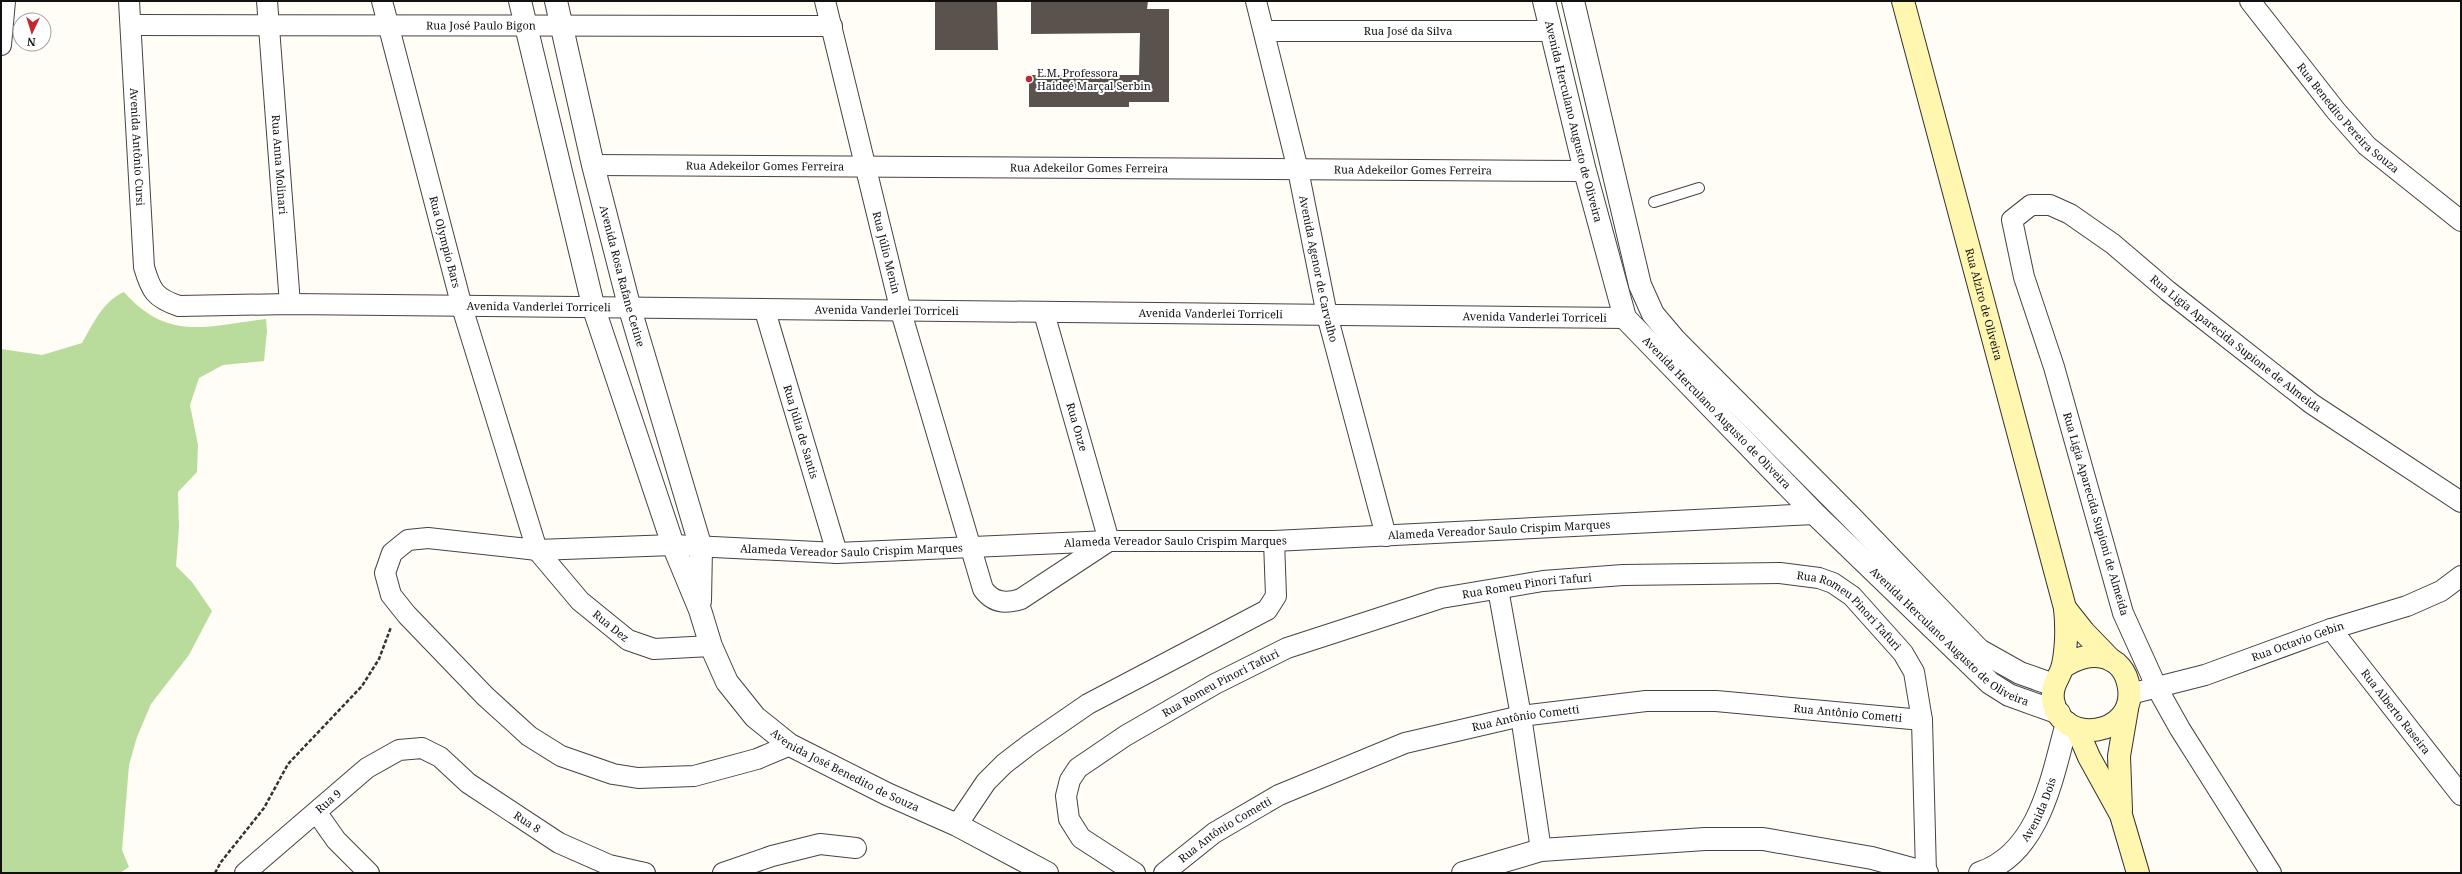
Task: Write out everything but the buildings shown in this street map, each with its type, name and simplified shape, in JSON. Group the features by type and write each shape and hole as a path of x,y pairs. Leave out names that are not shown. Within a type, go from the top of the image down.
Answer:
{"main road":[{"name":"Rua Alziro de Oliveira","path":"1903,1 2065,608 2068,640 2053,700 2089,757 2121,815 2138,873"},
{"name":"Rua Alziro de Oliveira","path":"2065,608 2084,632 2111,660 2121,668 2128,680 2128,702 2119,756 2121,815"},
{"path":"2058,677 2072,660 2085,655 2098,655 2111,660"},
{"path":"2068,722 2092,732 2106,729 2118,721 2128,702"}],"street":[{"path":"1,45 5,1"},
{"name":"Avenida Antônio Cursi","path":"129,1 144,267 153,292"},
{"name":"Rua Anna Molinari","path":"267,1 290,304"},
{"name":"Rua Olympio Bars","path":"382,1 387,25 462,308 537,550"},
{"path":"520,1 594,309 673,545"},
{"name":"Avenida Rosa Rafane Cetine","path":"556,1 593,166 630,309 701,548"},
{"name":"Rua Júlio Menin","path":"825,1 901,312 983,589 988,596 998,602 1010,602 1021,599 1109,541"},
{"name":"Avenida Agenor de Carvalho","path":"1256,1 1298,170 1327,315 1386,536"},
{"name":"Avenida Herculano Augusto de Oliveira","path":"1544,1 1585,171 1625,318 1815,514 1990,683 2009,696 2068,722"},
{"name":"Avenida Herculano Augusto de Oliveira","path":"1573,1 1640,286 1653,314 1675,340 1851,517 1979,650 2020,673 2058,677"},
{"name":"Rua Benedito Pereira Souza","path":"2250,1 2336,111 2367,146 2461,221"},
{"name":"Rua José Paulo Bigon","path":"131,25 832,26"},
{"name":"Rua José da Silva","path":"1264,31 1551,31"},
{"name":"Rua Adekeilor Gomes Ferreira","path":"593,166 1585,171"},
{"name":"Rua Ligia Aparecida Supione de Almeida","path":"2012,220 2031,205 2050,205 2070,214 2113,244 2312,404 2461,502"},
{"name":"Rua Ligia Aparecida Supioni de Almeida","path":"2012,220 2024,277 2054,367 2123,613 2157,688 2180,729 2271,873"},
{"name":"Avenida Vanderlei Torriceli","path":"153,292 164,301 179,306 290,304 462,308 1625,318"},
{"name":"Rua Júlia de Santis","path":"765,311 837,553"},
{"name":"Rua Onze","path":"1044,313 1109,541"},
{"path":"1625,318 1642,319 1653,314"},
{"name":"Alameda Vereador Saulo Crispim Marques","path":"790,745 757,759 724,770 686,776 638,778 613,774 561,756 529,736 486,696 400,606 391,595 385,573 392,553 408,540 428,538 537,550 673,545 701,548 837,553 1109,541 1274,541 1815,514"},
{"path":"957,825 986,782 1004,764 1030,744 1088,704 1268,610 1276,596 1274,541"},
{"name":"Avenida José Benedito de Souza","path":"673,545 700,610 711,646 727,682 738,698 755,717 790,745 887,794 957,825 1047,873"},
{"name":"Avenida José Benedito de Souza","path":"700,610 701,548"},
{"name":"Rua Dez","path":"537,550 580,601 628,640 654,649 711,646"},
{"name":"Rua Romeu Pinori Tafuri","path":"1135,873 1081,838 1069,818 1066,796 1070,780 1078,768 1125,736 1215,684 1287,648 1441,598 1543,581 1623,575 1780,573 1819,578 1833,583 1852,596 1903,654 1914,672 1922,720 1926,873"},
{"name":"Rua Octavio Gebin","path":"2128,702 2157,688 2205,675 2331,629 2407,606 2441,591 2461,576"},
{"path":"1498,589 1521,716 1541,850"},
{"name":"Rua Alberto Raseira","path":"2331,629 2461,795"},
{"name":"Rua Antônio Cometti","path":"1164,873 1214,833 1279,795 1405,743 1521,716 1646,701 1716,701 1922,720"},
{"name":"Avenida Dois","path":"1980,873 2004,862 2024,841 2045,796 2068,722"},
{"name":"Rua 9","path":"245,873 317,813 367,768 399,750 422,748"},
{"name":"Rua 8","path":"422,748 440,757 468,782 559,843 609,865 645,873"},
{"path":"317,813 336,840 369,873"},
{"path":"1463,873 1541,850 1705,840 1763,839 1872,858 1926,873"},
{"path":"723,873 772,856 820,844 856,848"}],"lane":[{"path":"1654,202 1699,188"}],"path":[{"path":"215,873 221,862 264,808 288,764 362,686 379,659 400,606"}],"green space":[{"path":"124,292 140,308 156,318 173,324 189,327 207,327 266,319 267,331 264,361 223,365 199,378 190,405 198,445 197,472 178,492 179,528 176,566 192,582 212,611 189,655 151,704 137,737 129,765 122,850 129,867 120,873 1,873 1,349 42,355 82,343 104,307"}],"place":[{"name":"E.M. Professora Haideé Marçal Serbin","path":"1029,79"}]}
